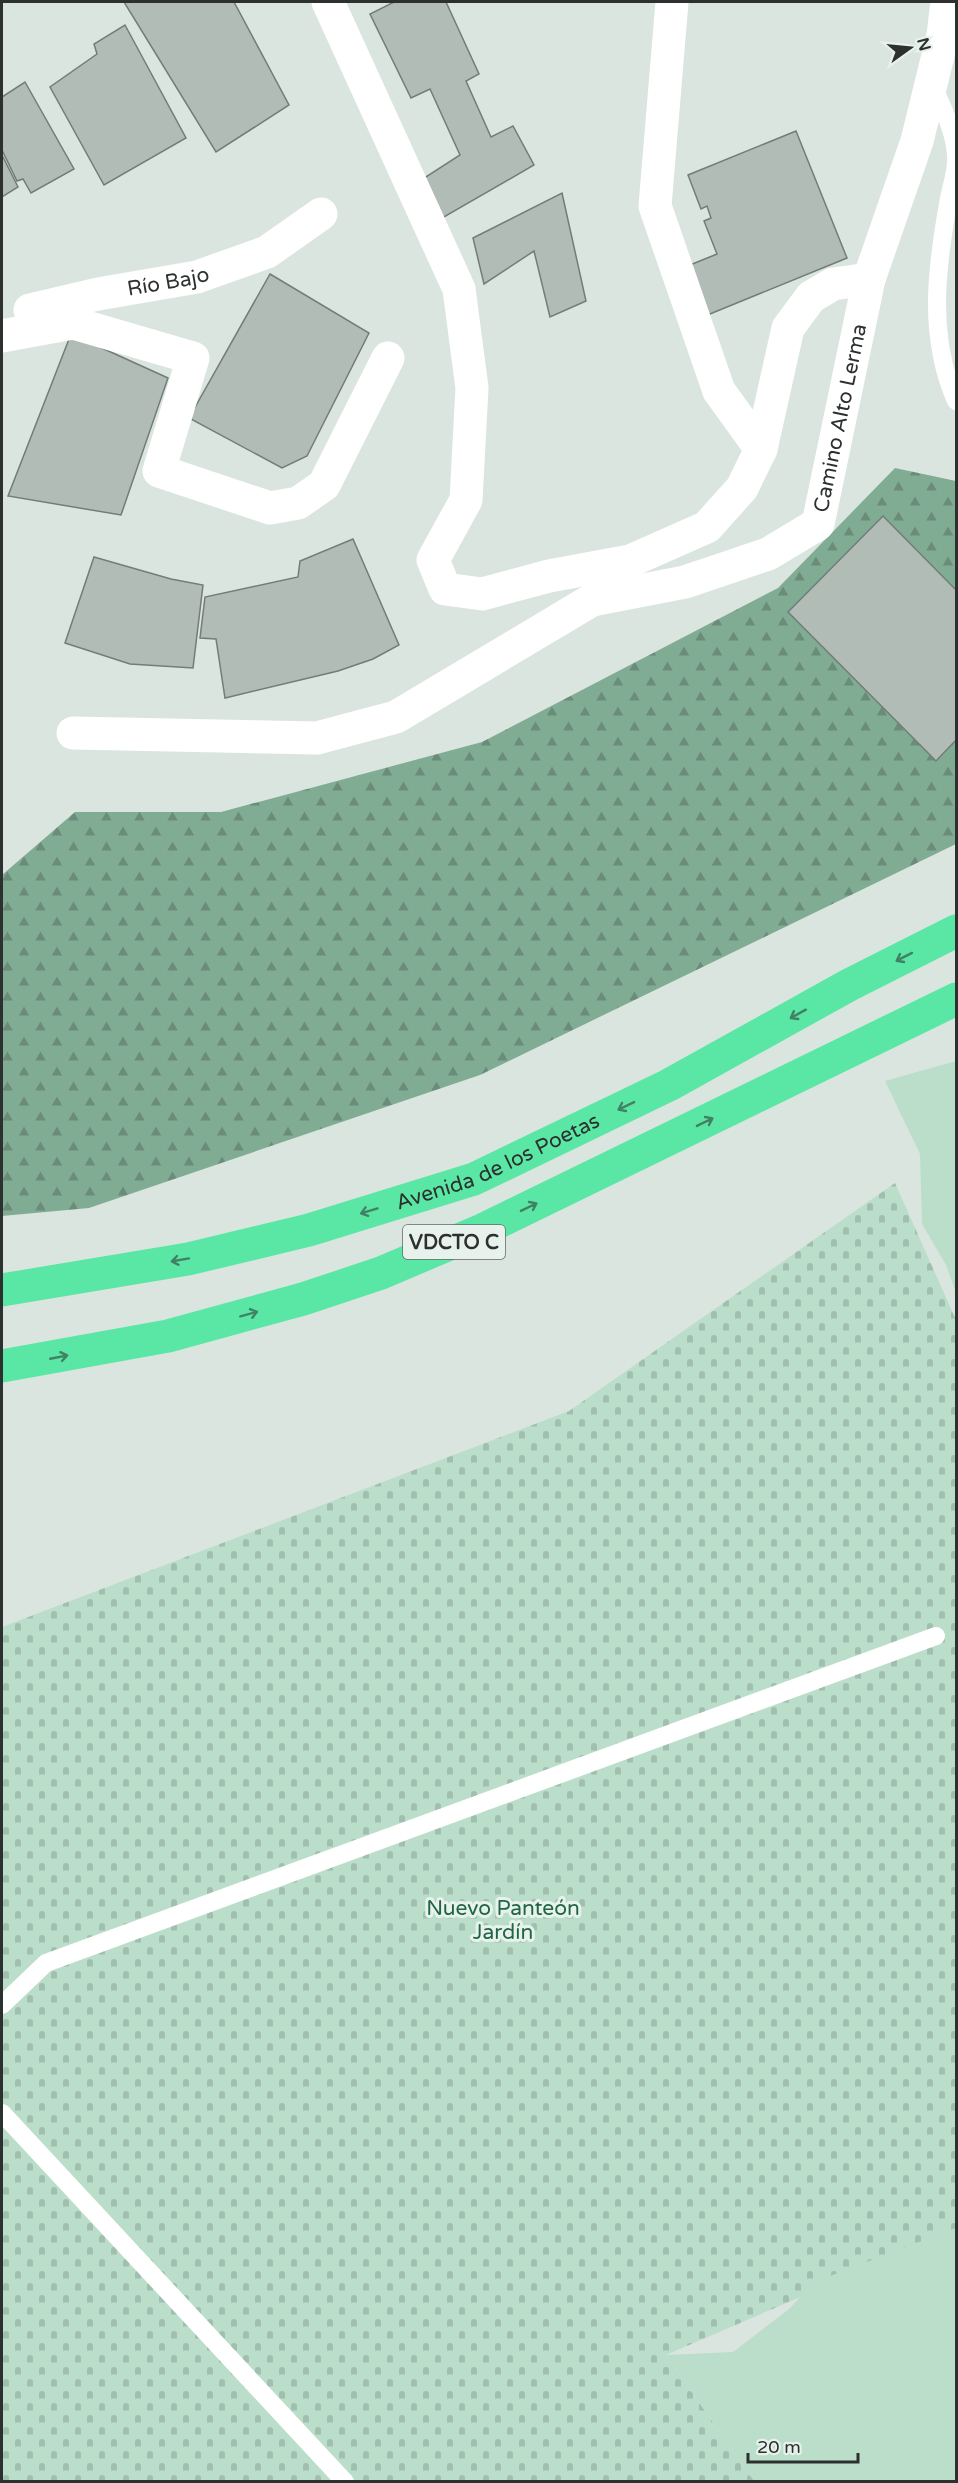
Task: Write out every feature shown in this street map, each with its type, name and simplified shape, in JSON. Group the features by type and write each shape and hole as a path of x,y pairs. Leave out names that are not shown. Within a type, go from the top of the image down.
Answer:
{"highway":[{"name":"Avenida de los Poetas","path":"2,1290 188,1259 309,1230 474,1179 669,1085 849,985 957,931"},
{"name":"VDCTO C","path":"2,1366 168,1336 303,1299 381,1273 480,1231 879,1039 957,999"}],"street":[{"path":"328,2 459,289 472,388 466,500 433,560 445,589 482,594 549,576 630,561 707,527 742,488 761,449 788,328 811,297 833,284 869,279"},
{"path":"672,2 655,206 719,391 761,449"},
{"name":"Camino Alto Lerma","path":"72,734 317,738 396,717 592,600 685,582 768,554 818,524 869,279 917,141 932,84 947,2"},
{"name":"Río Bajo","path":"2,317 98,294 197,277 267,252 321,214"},
{"path":"2,336 73,323 193,358 159,471 270,508 298,503 324,485 388,358"}],"lane":[{"path":"932,84 950,127 956,162 941,250 936,299 947,380 957,401"},
{"path":"2,2005 46,1963 936,1636"},
{"path":"2,2113 345,2481"}],"green space":[{"path":"895,468 956,481 956,844 480,1075 89,1208 2,1216 2,875 75,812 221,812 482,742 778,588"},
{"path":"956,1061 956,1293 946,1265 922,1224 920,1154 885,1081"},
{"name":"Nuevo Panteón Jardín","path":"895,1183 956,1320 956,2230 666,2355 754,2481 2,2482 2,1627 569,1411"},
{"path":"956,2228 956,2481 754,2481 666,2355 733,2352 789,2309 814,2282"}],"building":[{"path":"124,2 234,2 289,105 216,152"},
{"path":"394,2 446,2 479,74 466,81 491,137 513,126 534,165 437,221 418,182 460,155 430,89 411,98 370,14"},
{"path":"125,25 186,138 104,185 50,87 97,54 94,44"},
{"path":"25,82 74,169 31,193 23,179 17,181 2,150 2,97"},
{"path":"796,131 847,258 705,316 685,267 717,254 704,221 711,218 707,206 701,209 688,175"},
{"path":"2,155 18,187 2,197"},
{"path":"562,193 586,301 550,317 534,251 484,284 473,238"},
{"path":"270,274 369,333 307,456 282,468 189,418"},
{"path":"71,334 168,378 121,515 8,496"},
{"path":"883,516 956,590 956,740 936,761 788,612"},
{"path":"353,539 399,645 373,659 338,671 225,698 216,639 200,638 205,597 298,577 300,561"},
{"path":"94,557 171,579 203,585 193,668 130,664 65,643"}]}
